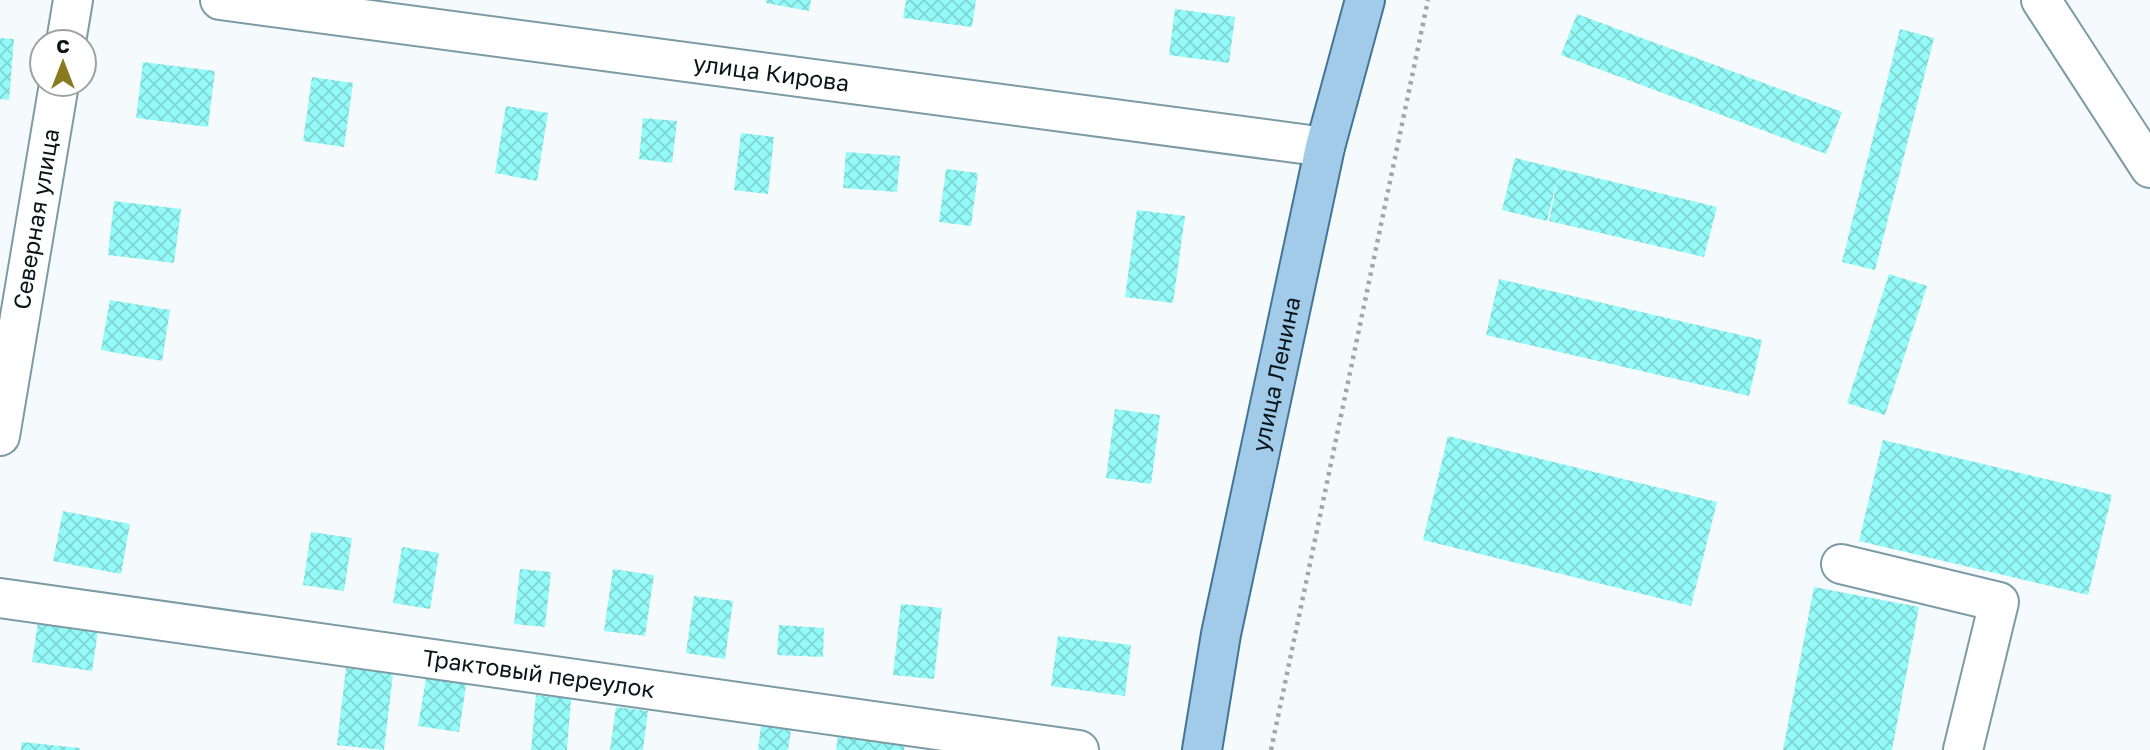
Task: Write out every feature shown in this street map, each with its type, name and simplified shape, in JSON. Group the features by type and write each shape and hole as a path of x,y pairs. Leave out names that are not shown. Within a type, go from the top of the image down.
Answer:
{"main road":[{"name":"улица Ленина","path":"1202,750 1221,634 1325,147 1365,0"}],"street":[{"path":"68,28 73,0"},
{"name":"улица Кирова","path":"220,0 1325,147"},
{"path":"2041,0 2150,167"},
{"name":"Северная улица","path":"0,436 57,98"},
{"path":"1841,564 1999,602 1963,750"},
{"name":"Трактовый переулок","path":"0,598 1079,750"}],"path":[{"path":"1272,750 1428,0"}],"building":[{"path":"766,0 811,0 809,11 766,3"},
{"path":"906,0 976,0 972,27 903,18"},
{"path":"1175,9 1235,17 1229,63 1169,55"},
{"path":"1577,14 1842,112 1826,154 1561,55"},
{"path":"1900,29 1934,38 1875,270 1842,262"},
{"path":"0,38 14,39 9,100 0,99"},
{"path":"143,62 215,71 208,127 136,118"},
{"path":"312,77 353,83 344,147 303,141"},
{"path":"506,106 548,113 537,181 495,173"},
{"path":"643,118 677,121 672,163 639,159"},
{"path":"741,133 774,137 768,194 734,190"},
{"path":"846,152 900,156 897,192 843,188"},
{"path":"1515,158 1717,207 1704,257 1549,221 1559,172 1547,221 1502,210"},
{"path":"946,169 978,173 971,226 939,222"},
{"path":"114,201 181,209 174,263 108,255"},
{"path":"1137,210 1185,216 1173,303 1125,297"},
{"path":"1889,274 1927,286 1885,415 1847,403"},
{"path":"1499,279 1762,340 1749,396 1486,335"},
{"path":"110,300 170,310 162,361 101,350"},
{"path":"1115,409 1160,415 1151,484 1106,478"},
{"path":"1448,436 1717,502 1691,606 1423,540"},
{"path":"1883,440 2112,495 2088,595 1859,541"},
{"path":"63,511 130,524 121,574 53,561"},
{"path":"311,532 352,538 344,591 303,585"},
{"path":"402,547 439,553 430,609 393,603"},
{"path":"520,569 551,572 545,627 514,624"},
{"path":"613,569 654,575 645,636 604,631"},
{"path":"1814,587 1919,607 1892,750 1783,750"},
{"path":"694,596 733,601 725,659 686,653"},
{"path":"901,604 942,608 934,679 893,675"},
{"path":"38,622 98,631 92,671 32,662"},
{"path":"779,625 824,628 823,657 777,655"},
{"path":"1058,636 1131,645 1125,696 1051,686"},
{"path":"346,668 393,674 384,750 337,745"},
{"path":"427,673 467,679 459,732 418,726"},
{"path":"536,695 571,699 567,750 531,750"},
{"path":"616,707 648,711 643,750 610,750"},
{"path":"762,719 792,724 788,750 758,750"},
{"path":"839,730 905,739 904,750 836,750"},
{"path":"22,742 80,748 80,750 21,750"}]}
